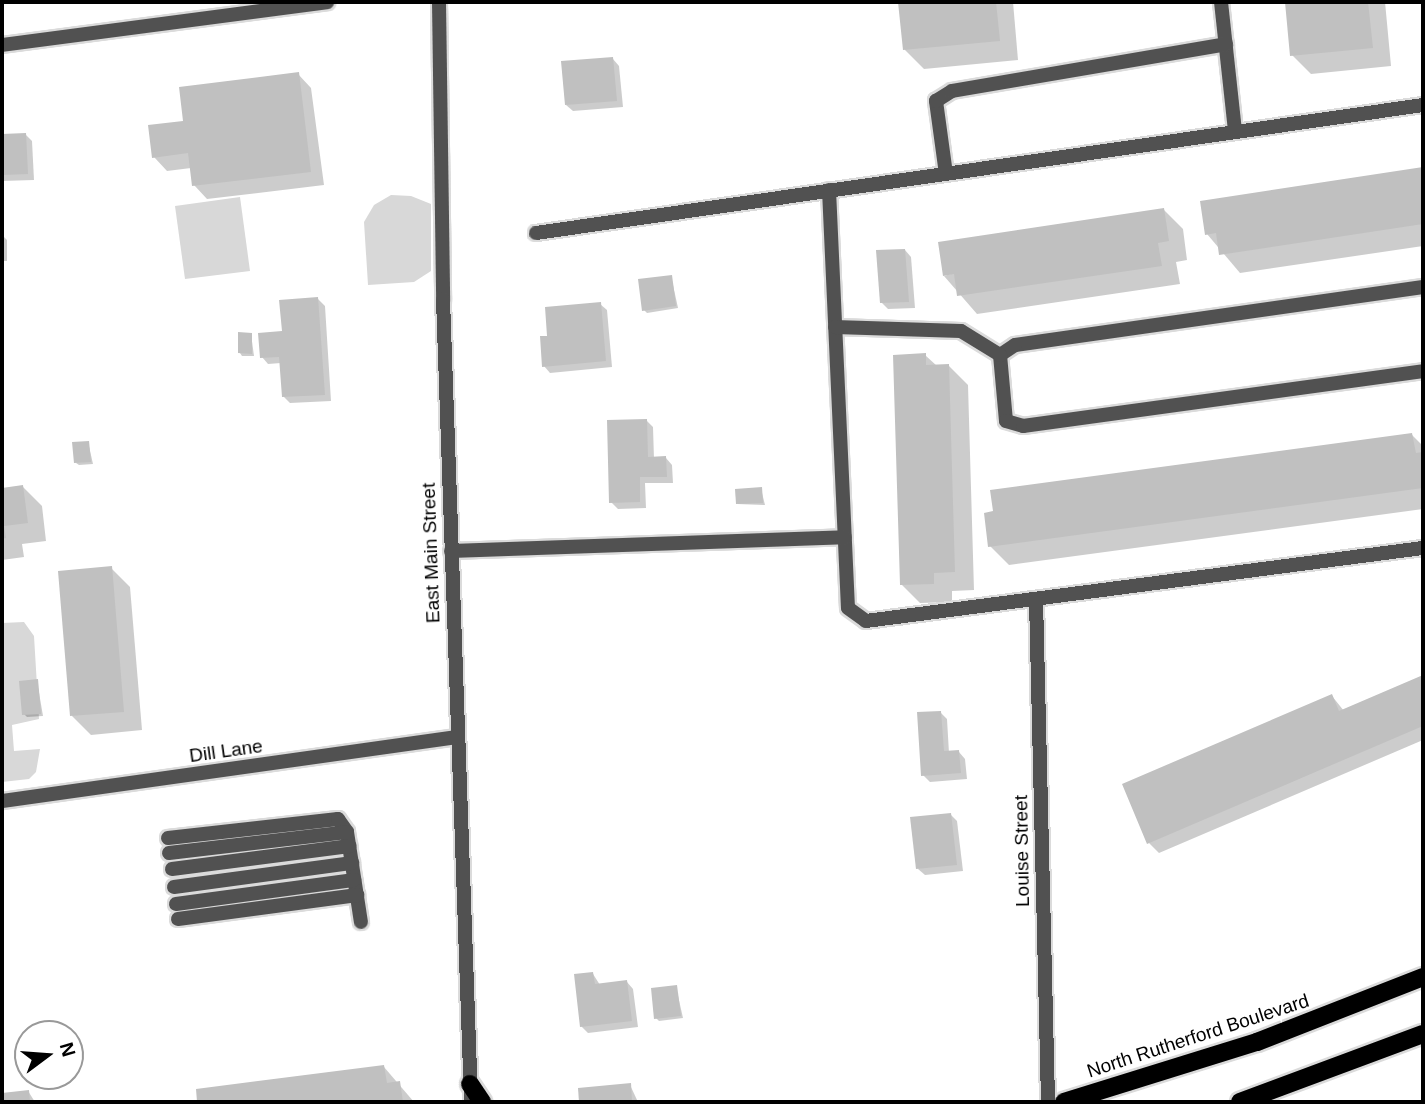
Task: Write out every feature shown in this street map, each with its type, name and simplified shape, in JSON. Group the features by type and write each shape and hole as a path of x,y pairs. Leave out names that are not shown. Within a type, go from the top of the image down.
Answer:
{"main road":[{"name":"North Rutherford Boulevard","path":"1064,1102 1257,1042 1423,977"},
{"path":"1240,1102 1423,1034"},
{"path":"471,1093 482,1102"}],"street":[{"path":"2,45 327,2"},
{"name":"East Main Street","path":"439,2 456,737 471,1093"},
{"path":"1221,2 1235,131"},
{"path":"946,174 936,101 952,91 1226,44"},
{"path":"536,233 1423,105"},
{"path":"829,190 848,608 866,621 1423,548"},
{"path":"1000,355 1015,345 1423,287"},
{"path":"835,327 961,331 1000,355"},
{"path":"1000,355 1006,421 1023,426 1423,371"},
{"path":"451,551 845,537"},
{"name":"Louise Street","path":"1036,599 1048,1102"},
{"name":"Dill Lane","path":"2,801 456,737"},
{"path":"169,845 338,819 349,839 361,922"},
{"path":"172,869 349,839"},
{"path":"174,887 352,863"},
{"path":"176,904 354,880"},
{"path":"178,919 357,895"}],"shaded area":[{"path":"391,195 411,196 431,204 431,271 414,282 368,285 364,222 374,205"},
{"path":"240,197 250,271 185,279 175,206"},
{"path":"24,622 34,636 39,719 12,725 14,751 40,749 36,772 29,779 2,782 2,623"}],"building":[{"path":"898,2 996,2 1000,41 903,50"},
{"path":"1285,2 1368,2 1373,48 1290,56"},
{"path":"613,57 617,101 565,105 561,61"},
{"path":"299,72 311,172 192,186 188,153 152,158 148,125 183,121 179,87"},
{"path":"26,133 28,174 2,175 2,134"},
{"path":"1423,167 1423,224 1219,255 1216,233 1205,235 1200,201"},
{"path":"1164,208 1169,241 1158,243 1162,266 957,296 954,274 943,276 938,242"},
{"path":"905,249 909,302 880,303 876,250"},
{"path":"672,275 676,306 642,311 638,279"},
{"path":"318,297 325,395 282,397 279,357 260,358 258,333 282,331 279,300"},
{"path":"601,302 606,361 542,367 540,336 547,336 545,307"},
{"path":"238,332 252,333 252,354 238,353"},
{"path":"926,353 926,365 949,364 955,572 934,573 934,584 900,585 893,355"},
{"path":"647,419 648,457 666,456 667,477 640,477 640,502 609,503 607,420"},
{"path":"1412,433 1416,453 1423,452 1423,488 988,547 984,513 993,511 990,490"},
{"path":"89,441 91,462 74,463 72,442"},
{"path":"23,485 28,523 4,526 6,538 2,539 2,488"},
{"path":"762,487 763,503 736,504 735,489"},
{"path":"112,566 124,712 70,716 58,571"},
{"path":"1423,675 1423,726 1147,844 1122,784 1332,694 1339,711"},
{"path":"38,679 41,714 22,715 19,681"},
{"path":"941,711 944,751 959,750 961,773 921,776 917,712"},
{"path":"951,813 957,865 916,869 910,817"},
{"path":"593,972 595,984 627,980 632,1021 580,1027 574,974"},
{"path":"677,985 681,1016 654,1019 651,988"},
{"path":"384,1065 387,1083 400,1081 403,1102 197,1102 196,1089"},
{"path":"631,1083 632,1102 579,1102 578,1088"},
{"path":"29,1090 30,1102 2,1102 2,1093"}]}
